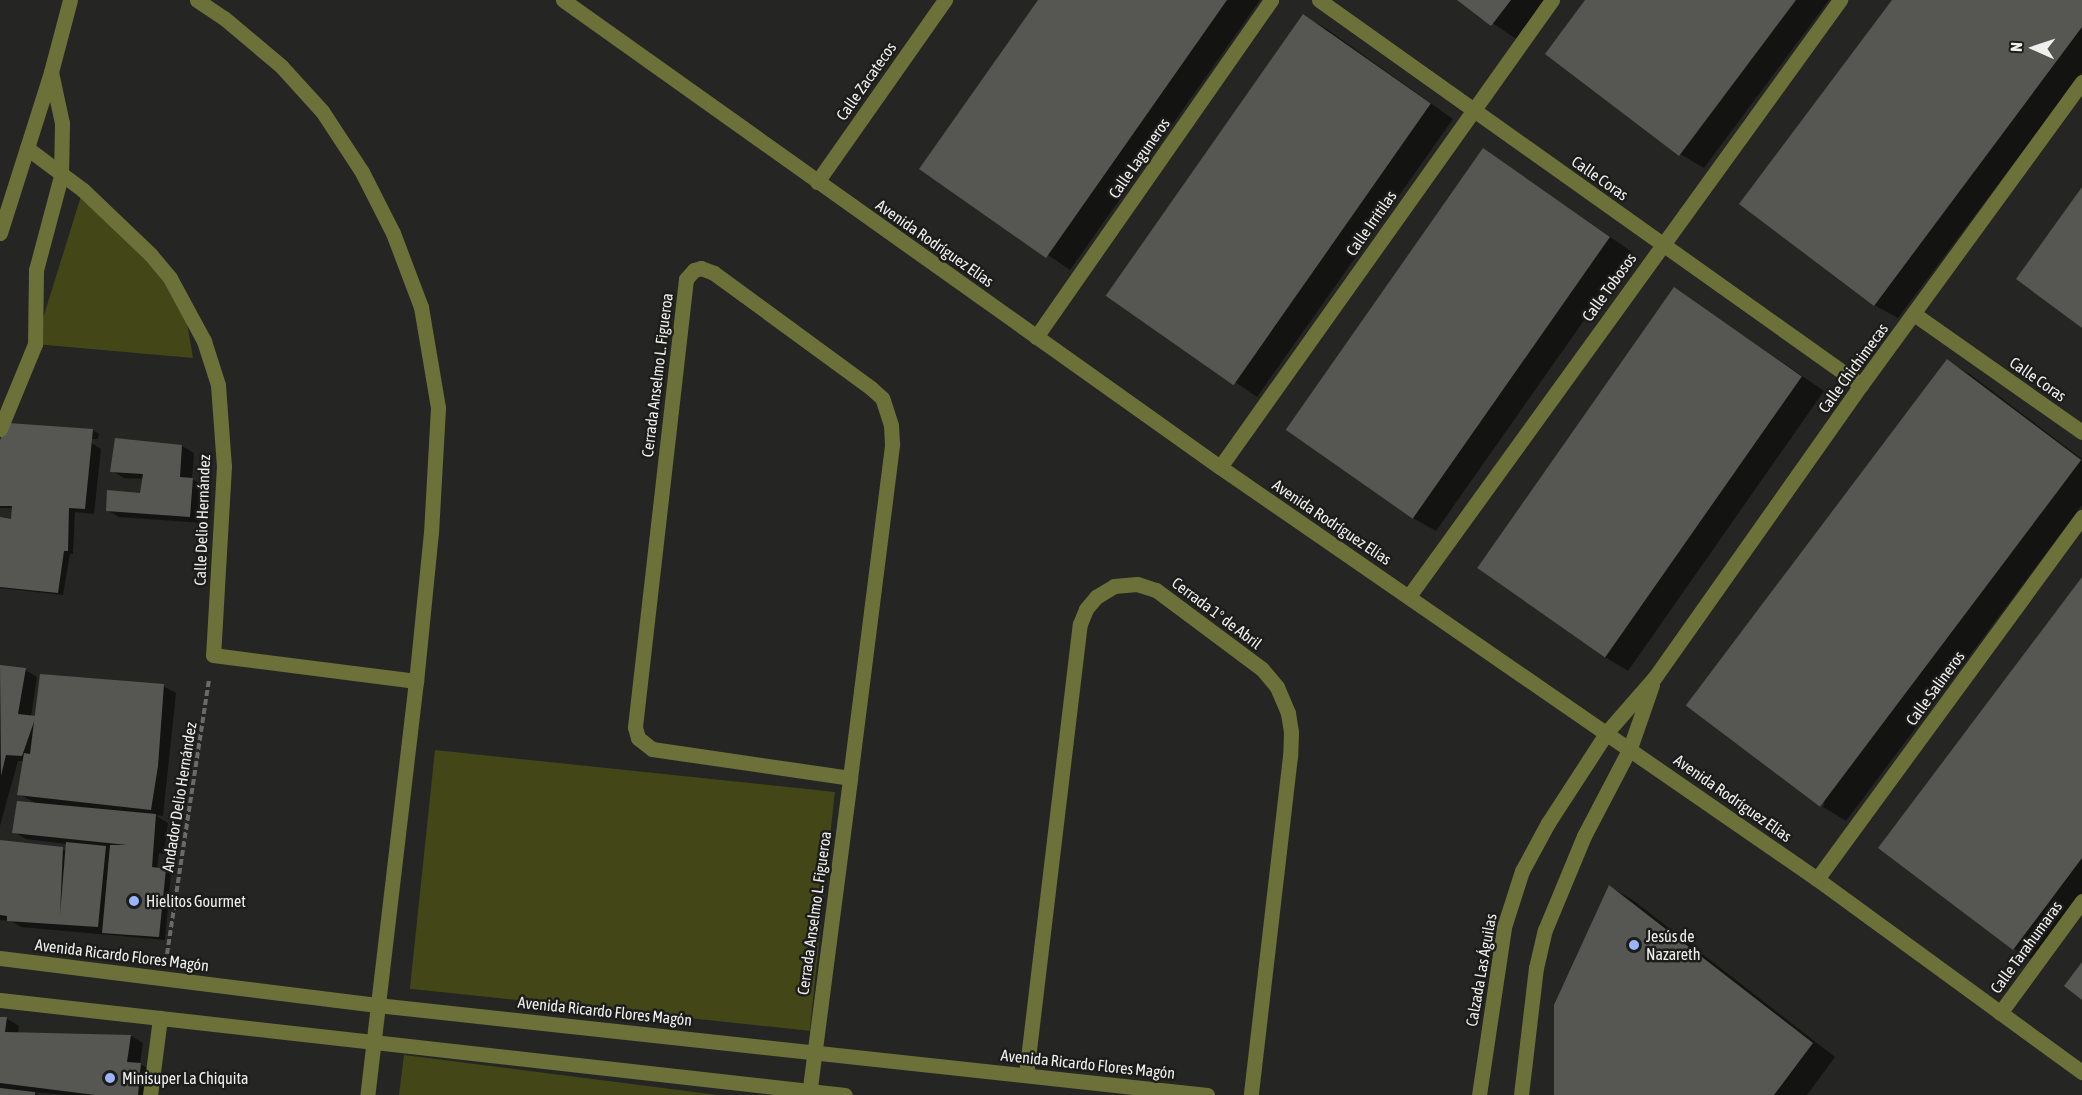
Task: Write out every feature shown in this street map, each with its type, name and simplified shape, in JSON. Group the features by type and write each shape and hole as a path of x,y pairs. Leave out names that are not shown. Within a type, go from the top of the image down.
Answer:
{"street":[{"path":"0,233 51,72 70,0"},
{"path":"197,0 280,66 322,111 373,192 393,233 421,307 438,408 431,532 416,681 367,1095"},
{"name":"Avenida Rodríguez Elías","path":"563,0 1220,467 1817,879 2082,1072"},
{"name":"Calle Zacatecos","path":"817,182 945,0"},
{"name":"Calle Laguneros","path":"1036,337 1271,0"},
{"name":"Calle Coras","path":"1319,0 1862,385"},
{"name":"Calle Irritilas","path":"1220,467 1552,0"},
{"name":"Calle Tobosos","path":"1409,596 1840,0"},
{"path":"0,429 35,344 36,270 61,176 62,123 51,72"},
{"name":"Calle Chichimecas","path":"1607,732 1655,677 1862,385 2082,82"},
{"name":"Calle Delio Hernández","path":"27,148 61,176 83,190 150,254 171,278 204,341 218,386 224,466 213,655"},
{"name":"Cerrada Anselmo L. Figueroa","path":"809,1093 850,778 891,444 888,412 882,398 871,388 714,273 707,269 694,270 686,279 635,728 638,738 652,749 850,778"},
{"name":"Calle Coras","path":"1914,314 2082,432"},
{"name":"Calle Salineros","path":"1817,879 2082,518"},
{"name":"Cerrada 1° de Abril","path":"1026,1075 1080,624 1086,609 1096,597 1114,586 1137,584 1156,590 1262,669 1277,687 1288,713 1291,733 1290,756 1251,1095"},
{"path":"213,655 416,681"},
{"name":"Calle Chichimecas","path":"1630,748 1655,677"},
{"name":"Calzada Las Águilas","path":"1479,1095 1504,927 1522,871 1548,823 1607,732"},
{"path":"1521,1095 1536,968 1545,930 1584,836 1630,748"},
{"name":"Calle Tarahumaras","path":"2000,1013 2082,901"},
{"name":"Avenida Ricardo Flores Magón","path":"0,958 378,1005 1207,1095"},
{"path":"0,1000 809,1093 845,1095"},
{"path":"150,1095 160,1018"}],"path":[{"name":"Andador Delio Hernández","path":"163,978 213,655"}],"green space":[{"path":"83,190 167,284 185,312 193,358 35,344"},
{"path":"435,750 835,792 810,1031 410,989"},
{"path":"404,1055 718,1095 399,1095"}],"building":[{"path":"1038,0 1227,0 1046,258 919,169"},
{"path":"1457,0 1511,0 1491,26"},
{"path":"1585,0 1796,0 1679,156 1545,54"},
{"path":"1892,0 2082,0 2082,27 1874,306 1739,204"},
{"path":"1303,14 1431,103 1233,385 1106,296"},
{"path":"1483,148 1610,237 1413,519 1286,430"},
{"path":"2082,187 2082,328 2016,279"},
{"path":"1674,287 1802,376 1605,657 1477,568"},
{"path":"1947,359 2081,460 1820,807 1686,706"},
{"path":"8,423 93,429 85,509 69,508 68,551 64,551 58,593 0,587 0,517 11,519 12,506 0,506 0,440"},
{"path":"115,438 182,445 180,477 193,478 190,517 106,511 107,490 140,493 143,474 110,472"},
{"path":"2082,577 2082,858 2013,950 1878,848"},
{"path":"0,665 26,668 18,714 36,716 22,756 6,755 1,776"},
{"path":"40,674 164,684 158,766 151,810 17,795 24,753 30,754"},
{"path":"17,801 156,814 152,867 166,869 159,937 102,933 110,845 127,845 12,833"},
{"path":"0,840 63,847 60,915 66,842 106,846 98,927 7,921 7,916 0,915"},
{"name":"Jesús de Nazareth","path":"1609,885 1813,1043 1774,1095 1554,1095 1554,1005"},
{"path":"2082,962 2082,1000 2064,986"},
{"path":"0,1017 7,1017 5,1032 131,1035 127,1062 141,1063 138,1095 95,1095 0,1083"},
{"path":"0,1088 35,1092 35,1095 0,1095"}],"place":[{"name":"Hielitos Gourmet","path":"134,901"},
{"name":"Jesús de Nazareth","path":"1634,945"},
{"name":"Minisuper La Chiquita","path":"110,1078"}]}
